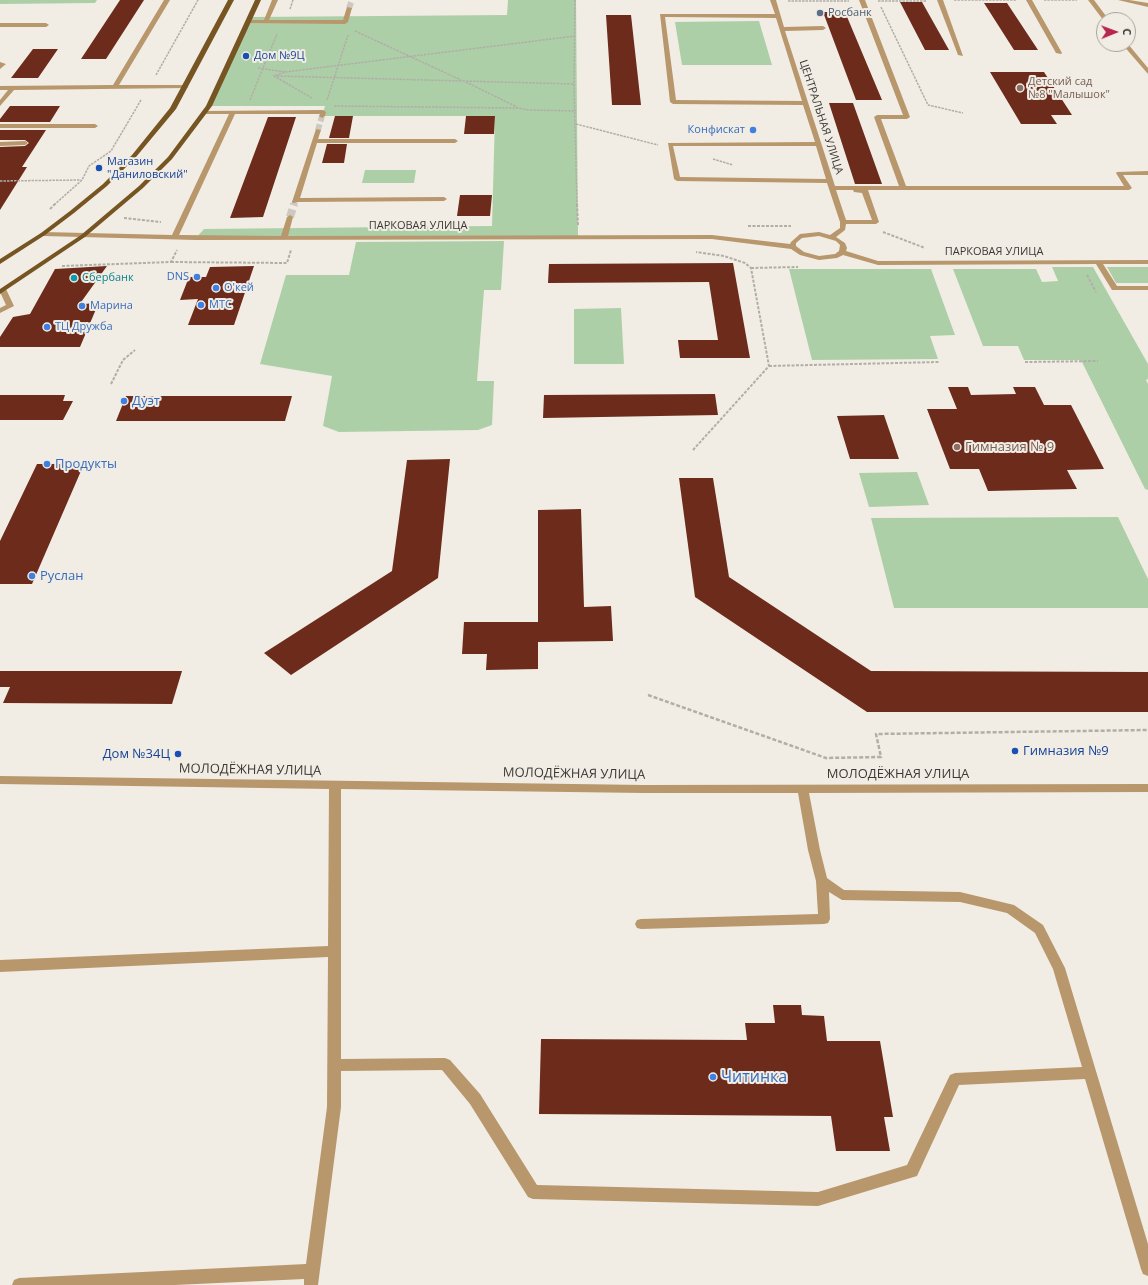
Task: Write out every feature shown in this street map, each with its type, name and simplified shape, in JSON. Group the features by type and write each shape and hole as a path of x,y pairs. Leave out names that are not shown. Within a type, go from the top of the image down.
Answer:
{"main road":[{"path":"0,262 43,234 105,185 134,156 169,114 231,0"},
{"path":"2,292 84,236 141,187 170,158 209,106 258,0"}],"street":[{"path":"115,87 167,0"},
{"path":"266,22 275,0"},
{"name":"ЦЕНТРАЛЬНАЯ УЛИЦА","path":"773,0 817,144 843,222"},
{"path":"859,0 907,116 877,117 903,188"},
{"path":"940,0 961,55"},
{"path":"1029,0 1060,53"},
{"path":"1121,0 1148,5"},
{"path":"1092,1 1100,12"},
{"path":"248,22 345,22 349,8"},
{"path":"778,16 662,15 673,102 805,103"},
{"path":"0,25 46,25"},
{"path":"782,29 823,28"},
{"path":"1132,52 1148,72"},
{"path":"0,64 3,64 0,67"},
{"path":"0,88 185,87"},
{"path":"0,104 12,88"},
{"path":"205,112 322,114"},
{"path":"175,237 232,113"},
{"path":"0,126 95,126"},
{"path":"318,130 295,201 444,199"},
{"path":"314,141 455,141"},
{"path":"0,144 25,143"},
{"path":"817,144 670,144 677,179 832,187 1130,188 1119,173 1148,173"},
{"path":"832,187 865,191 876,222 843,222 842,229 832,237"},
{"path":"284,237 290,217"},
{"name":"ПАРКОВАЯ УЛИЦА","path":"43,234 175,237 712,237 794,247"},
{"path":"819,234 832,237 843,244 844,248 842,252 833,257 820,258 802,254 794,247 796,239 805,235 819,234"},
{"name":"ПАРКОВАЯ УЛИЦА","path":"842,252 878,263 1148,262"},
{"path":"1098,262 1115,288 1148,288"},
{"path":"0,312 10,306 2,292"},
{"name":"МОЛОДЁЖНАЯ УЛИЦА","path":"0,780 644,789 1148,788"},
{"path":"19,1285 312,1278 334,1107 335,785"},
{"path":"641,924 824,919 822,881 814,850 803,789"},
{"path":"822,881 842,895 960,897 1010,909 1039,929 1059,968 1148,1269"},
{"path":"0,966 334,951"},
{"path":"334,1065 445,1064 475,1099 533,1192 818,1199 912,1171 955,1079 1090,1073"}],"path":[{"path":"289,11 293,0"},
{"path":"575,0 574,84 576,111 578,238"},
{"path":"773,0 859,0"},
{"path":"871,1 933,0"},
{"path":"948,0 1017,0"},
{"path":"1040,0 1092,1"},
{"path":"879,1 928,105 963,114"},
{"path":"332,22 464,81 519,108"},
{"path":"322,114 350,29"},
{"path":"274,76 285,72 337,65 575,36"},
{"path":"258,68 285,72"},
{"path":"274,76 574,84"},
{"path":"274,76 325,106 519,108 528,110 576,111"},
{"path":"50,209 82,180 89,166"},
{"path":"0,181 82,180"},
{"path":"883,232 926,248"},
{"path":"61,266 171,262 184,237"},
{"path":"751,268 769,366"},
{"path":"1085,272 1096,292"},
{"path":"111,384 123,360 135,350"},
{"path":"1025,362 1098,361"},
{"path":"693,450 769,366 939,362"},
{"path":"648,695 826,758 881,757 876,734 1148,730"}],"green space":[{"path":"0,0 97,0 95,3 0,4"},
{"path":"508,0 576,0 578,237 196,238 204,229 492,226 495,116 322,116 325,106 209,106 250,17 507,15"},
{"path":"759,21 772,65 682,65 675,22"},
{"path":"365,170 416,170 414,183 362,183"},
{"path":"504,241 501,290 484,290 477,381 494,381 492,425 478,430 339,432 323,426 332,376 260,364 286,275 349,275 356,242"},
{"path":"1052,267 1093,267 1148,364 1148,379 1146,380 1148,384 1148,490 1145,489 1081,360 1024,360 1018,346 983,346 953,269 1036,269 1042,282 1058,281"},
{"path":"1107,267 1148,267 1148,283 1116,283"},
{"path":"789,269 931,269 955,335 930,336 938,359 812,360"},
{"path":"621,308 624,364 574,364 574,309"},
{"path":"917,472 929,505 869,507 859,473"},
{"path":"1118,517 1148,579 1148,608 894,608 871,518"}],"building":[{"path":"120,0 144,0 106,59 81,59"},
{"path":"900,2 922,2 949,50 925,50"},
{"path":"984,3 1007,3 1038,50 1014,50"},
{"path":"823,12 845,12 882,100 856,100"},
{"path":"606,15 631,15 641,105 612,105"},
{"path":"33,49 58,49 38,78 11,78"},
{"name":"Детский сад №8 \"Малышок\"","path":"990,72 1044,72 1072,115 1051,115 1057,124 1021,124"},
{"path":"829,103 853,103 882,184 855,184"},
{"path":"10,106 60,106 50,122 0,122 0,119"},
{"path":"335,116 353,116 349,138 329,138"},
{"path":"466,116 495,116 494,134 464,134"},
{"path":"268,117 296,117 263,217 230,218"},
{"path":"0,130 46,130 22,167 27,167 0,210 0,147 25,146 29,143 25,140 0,140"},
{"path":"327,144 347,144 344,163 322,163"},
{"path":"460,195 492,195 490,216 457,216"},
{"path":"733,263 750,358 680,358 678,340 718,340 709,282 548,283 549,264"},
{"name":"ТЦ Дружба","path":"107,266 79,305 99,302 80,347 0,347 0,337 13,317 30,314 55,269"},
{"name":"О'кей","path":"254,266 234,325 188,325 198,299 180,300 189,277 206,277 210,267"},
{"path":"948,387 968,387 971,395 1016,394 1013,387 1035,387 1044,405 1071,405 1104,469 1067,470 1077,489 988,491 979,469 950,469 927,409 957,409"},
{"path":"715,394 718,415 543,418 544,395"},
{"path":"0,395 65,395 63,401 73,401 63,420 0,420"},
{"path":"126,396 292,396 285,421 116,421"},
{"path":"884,415 899,459 850,459 837,416"},
{"path":"450,459 438,578 291,675 264,653 392,571 407,460"},
{"path":"37,464 84,464 32,584 0,584 0,541"},
{"path":"679,478 713,478 729,577 871,671 1148,672 1148,712 867,712 695,597"},
{"path":"581,509 584,607 611,606 613,641 538,642 538,669 486,670 487,654 462,654 464,622 538,622 538,510"},
{"path":"0,671 182,671 172,704 3,703 10,687 0,687"},
{"name":"Читинка","path":"773,1005 801,1005 802,1015 824,1016 827,1041 880,1041 893,1117 884,1117 890,1151 836,1151 831,1116 539,1114 541,1039 747,1040 745,1023 775,1023"}],"tunnel":[{"path":"349,8 352,0"},
{"path":"318,130 322,116"},
{"path":"290,217 294,204"}],"place":[{"name":"Росбанк","path":"820,13"},
{"name":"Дом №9Ц","path":"246,56"},
{"name":"Детский сад №8 \"Малышок\"","path":"1020,88"},
{"name":"Конфискат","path":"753,130"},
{"name":"Магазин \"Даниловский\"","path":"99,168"},
{"name":"DNS","path":"197,277"},
{"name":"Сбербанк","path":"74,278"},
{"name":"О'кей","path":"216,288"},
{"name":"МТС","path":"201,305"},
{"name":"Марина","path":"82,306"},
{"name":"ТЦ Дружба","path":"47,327"},
{"name":"Дуэт","path":"124,401"},
{"name":"Гимназия № 9","path":"957,447"},
{"name":"Продукты","path":"47,464"},
{"name":"Руслан","path":"32,576"},
{"name":"Гимназия №9","path":"1015,751"},
{"name":"Дом №34Ц","path":"178,754"},
{"name":"Читинка","path":"713,1077"}]}
